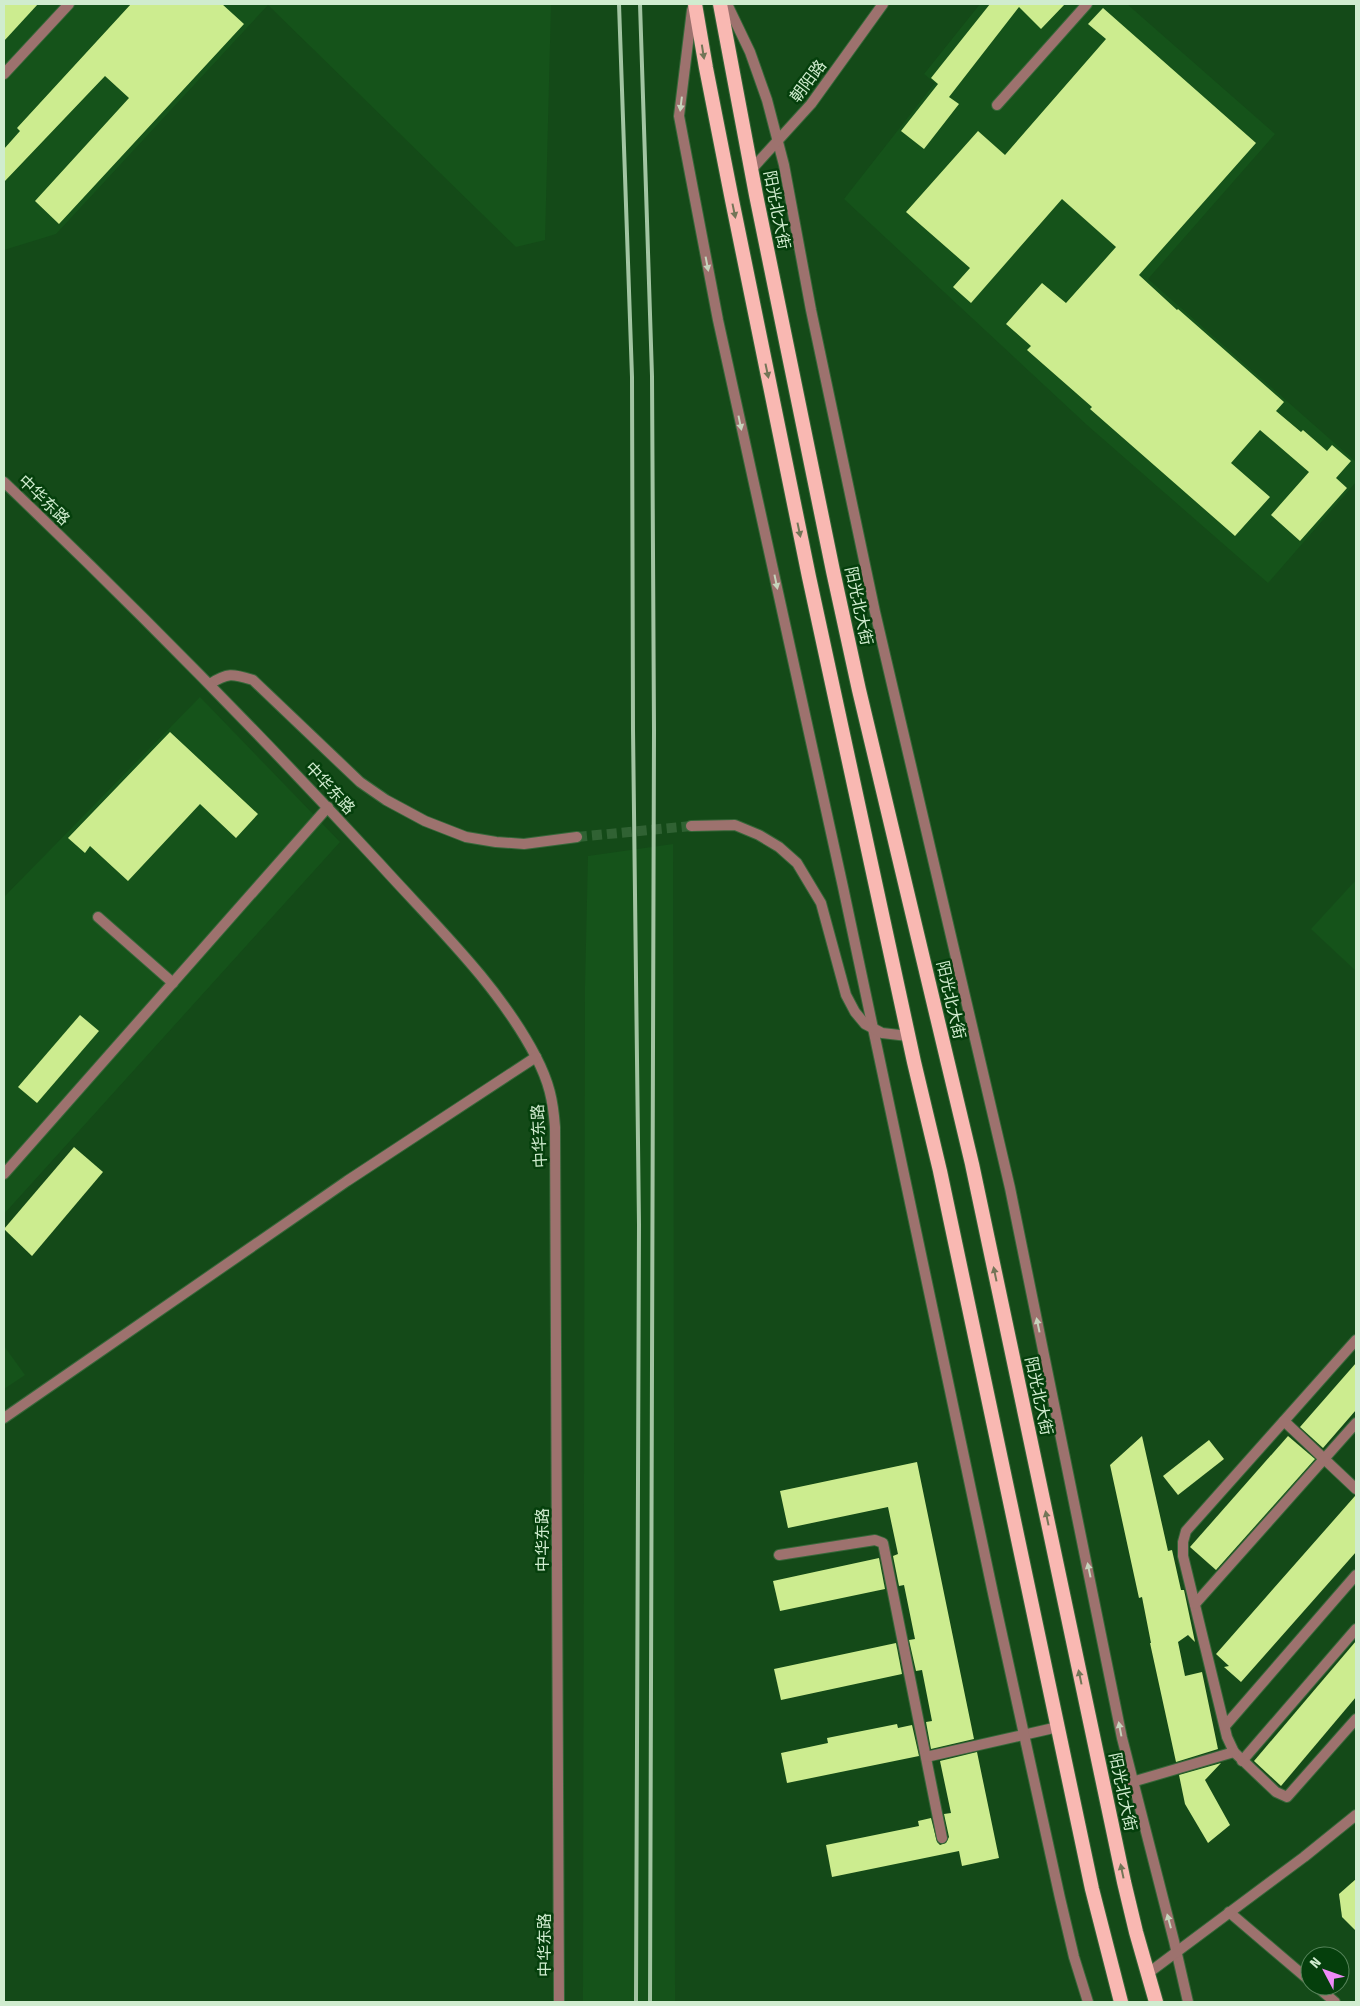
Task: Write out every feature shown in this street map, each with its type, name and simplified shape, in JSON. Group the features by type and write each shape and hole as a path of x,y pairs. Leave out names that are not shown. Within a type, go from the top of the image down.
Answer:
{"highway":[{"path":"694,4 726,172 801,538 908,1036 940,1171 1092,1890 1122,2002"},
{"name":"阳光北大街","path":"720,4 751,170 855,672 972,1164 1124,1882 1156,2002"}],"street":[{"path":"4,74 69,4"},
{"path":"694,4 679,116 718,320 873,1028 1024,1735 1074,1957 1088,2002"},
{"path":"727,4 750,52 767,100 784,165 813,319 875,612 1010,1188 1132,1782 1188,2002"},
{"name":"朝阳路","path":"751,170 811,104 883,4"},
{"path":"997,105 1087,4"},
{"name":"中华东路","path":"4,482 210,684 328,807 482,978 514,1021 536,1057 552,1097 556,1127 559,2002"},
{"path":"210,684 222,676 233,674 253,680 360,782 386,800 425,822 466,837 496,842 524,844 577,837"},
{"path":"4,1174 328,807"},
{"path":"691,826 735,825 759,835 797,863 821,903 846,994 855,1012 866,1024 882,1033 908,1036"},
{"path":"98,917 173,983"},
{"path":"4,1418 347,1181 536,1057"},
{"path":"1356,1340 1186,1531 1183,1542 1183,1556 1225,1726 1234,1752 1242,1761 1276,1792 1287,1797 1356,1719"},
{"path":"1284,1421 1356,1489"},
{"path":"1195,1604 1356,1423"},
{"path":"779,1555 874,1540 883,1543 942,1838"},
{"path":"1225,1726 1356,1575"},
{"path":"1242,1761 1356,1629"},
{"path":"926,1757 1058,1727"},
{"path":"1132,1782 1234,1752"},
{"path":"1147,1974 1356,1815"},
{"path":"1229,1912 1300,1972"}],"shaded area":[{"path":"4,4 551,4 545,240 516,247 268,5 56,234 4,250"},
{"path":"980,4 1127,4 1275,134 1148,279 1356,462 1356,482 1268,583 1087,425 844,199 935,83 924,74"},
{"path":"200,697 340,842 4,1214 4,897"},
{"path":"673,844 675,2002 583,2002 585,987 588,856"},
{"path":"1356,880 1356,971 1311,929"},
{"path":"4,1346 25,1375 4,1389"}],"building":[{"path":"4,4 38,4 4,41"},
{"path":"131,4 222,4 244,24 59,224 35,201 129,98 105,76 4,182 4,149 20,131 17,128"},
{"path":"990,4 1065,4 1041,29 1019,7 949,97 959,104 924,149 901,131 938,84 931,78"},
{"path":"1103,8 1256,143 1139,275 1284,402 1276,411 1301,432 1303,430 1327,451 1332,445 1351,461 1336,478 1347,488 1300,541 1271,515 1309,472 1260,430 1231,463 1270,497 1235,536 1090,409 1092,407 1027,350 1031,346 1006,324 1042,283 1066,303 1116,247 1062,199 971,303 953,287 970,268 906,212 978,131 1005,155 1106,39 1088,24"},
{"path":"170,732 258,814 236,838 200,804 128,881 90,846 85,853 68,838"},
{"path":"80,1015 99,1031 37,1103 18,1087"},
{"path":"74,1147 103,1172 32,1256 4,1229"},
{"path":"1356,1363 1356,1410 1323,1448 1300,1427"},
{"path":"1142,1436 1168,1551 1172,1550 1181,1590 1184,1590 1195,1642 1188,1635 1178,1642 1185,1676 1202,1672 1218,1749 1176,1762 1142,1597 1139,1598 1110,1465"},
{"path":"1288,1436 1315,1459 1216,1570 1190,1547"},
{"path":"1209,1440 1224,1459 1178,1495 1163,1476"},
{"path":"917,1462 974,1739 931,1749 926,1722 932,1721 922,1670 916,1671 909,1640 915,1639 904,1585 899,1586 893,1556 898,1554 888,1507 788,1528 780,1491"},
{"path":"1355,1496 1356,1552 1241,1682 1224,1667 1229,1666 1216,1654"},
{"path":"879,1558 885,1589 780,1611 773,1581"},
{"path":"1356,1641 1356,1697 1281,1786 1254,1761"},
{"path":"896,1643 902,1674 781,1700 774,1669"},
{"path":"897,1724 898,1728 912,1725 919,1756 787,1783 781,1753 828,1743 827,1738"},
{"path":"977,1752 999,1858 962,1866 959,1851 832,1877 826,1845 919,1826 918,1821 931,1818 937,1842 940,1845 946,1843 949,1837 944,1814 951,1813 940,1761"},
{"path":"1221,1763 1205,1780 1230,1825 1208,1843 1185,1804 1179,1775"},
{"path":"1356,1879 1356,1931 1342,1917 1339,1894"}],"tunnel":[{"path":"577,837 691,826"}],"railway":[{"path":"619,4 632,377 633,730 639,1224 636,2002"},
{"path":"640,4 652,376 654,730 650,2002"}]}
